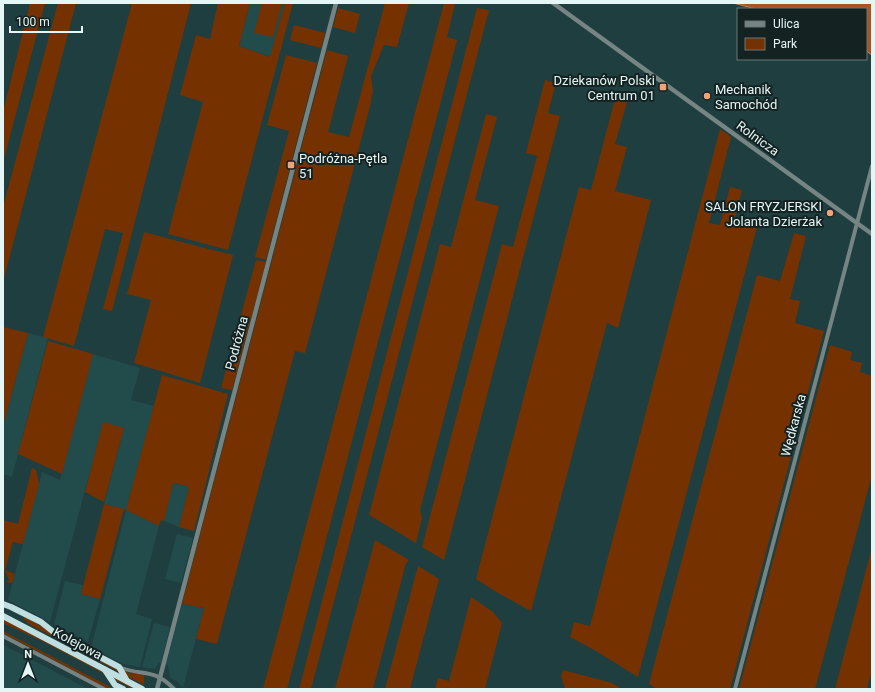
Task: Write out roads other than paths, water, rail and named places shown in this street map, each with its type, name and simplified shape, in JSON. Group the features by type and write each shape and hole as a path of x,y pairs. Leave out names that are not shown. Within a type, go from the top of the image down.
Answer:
{"highway":[{"path":"3,604 41,622 56,634 119,667 127,681"},
{"name":"Kolejowa","path":"3,616 142,689"},
{"path":"104,669 115,685 123,689"}],"street":[{"name":"Podróżna","path":"157,689 336,3"},
{"name":"Rolnicza","path":"553,3 872,234"},
{"name":"Wędkarska","path":"735,689 872,166"},
{"path":"3,636 104,689"},
{"path":"119,667 132,672 149,673 160,677 174,689"}],"place":[{"name":"Dziekanów Polski Centrum 01","path":"663,87"},
{"name":"Mechanik Samochód","path":"707,96"},
{"name":"Podróżna-Pętla 51","path":"291,165"},
{"name":"SALON FRYZJERSKI Jolanta Dzierżak","path":"830,213"}]}
